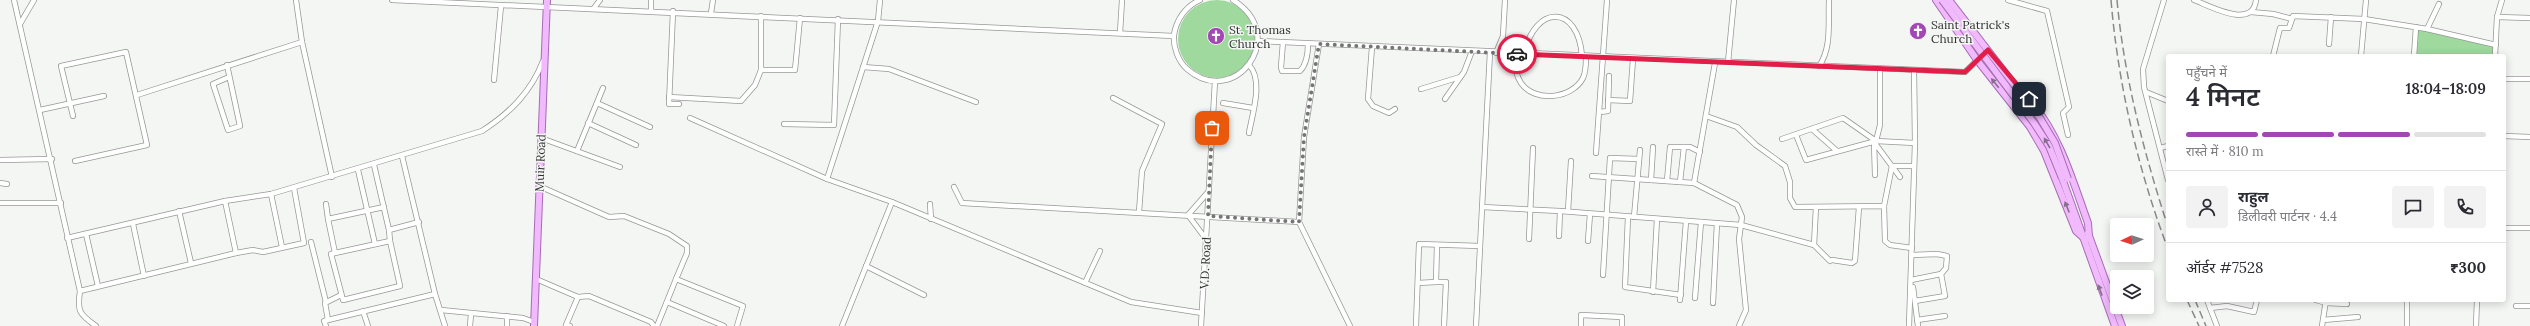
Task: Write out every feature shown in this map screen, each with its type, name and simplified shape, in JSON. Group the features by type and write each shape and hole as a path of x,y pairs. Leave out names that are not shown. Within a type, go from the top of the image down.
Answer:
{"main road":[{"name":"Muir Road","path":"534,324 547,0"},
{"path":"1936,0 1977,60 2030,127 2044,151 2076,231 2088,238"},
{"path":"1942,0 2034,123 2049,146 2065,179 2122,326"},
{"path":"1949,0 2040,118 2056,143 2065,179"},
{"path":"1953,0 1988,50 2049,124 2088,223 2088,238 2099,285 2115,326"}],"street":[{"path":"14,0 52,159 67,238 80,291 78,307 83,316 96,326"},
{"path":"20,24 34,0"},
{"path":"296,0 302,42 332,177"},
{"path":"392,0 547,8 651,10 1174,36"},
{"path":"594,8 600,0"},
{"path":"651,0 651,10"},
{"path":"711,13 713,0"},
{"path":"827,179 878,21 880,0"},
{"path":"1120,33 1122,0"},
{"path":"1200,0 1184,11 1177,23 1174,36 1179,58 1185,67 1194,74 1215,81 1234,77 1249,65 1257,50 1257,28 1252,16 1244,6 1233,0"},
{"path":"1496,53 1503,36 1505,0"},
{"path":"1596,153 1605,57 1608,0"},
{"path":"1728,62 1734,0"},
{"path":"1819,66 1825,58 1827,46 1828,0"},
{"path":"2008,0 2047,11 2069,107 2063,113 2068,134"},
{"path":"2164,0 2145,58 2143,69 2146,92 2166,172"},
{"path":"2194,0 2233,15 2250,12 2273,14 2292,19"},
{"path":"2250,12 2256,7 2256,0"},
{"path":"2361,54 2366,0"},
{"path":"2495,54 2498,17 2502,0"},
{"path":"2427,29 2439,4"},
{"path":"494,80 501,6"},
{"path":"673,12 669,104 679,104"},
{"path":"669,97 741,101 755,84 761,70 762,16"},
{"path":"2274,54 2280,28 2289,28 2293,16 2364,19 2427,29 2496,45"},
{"path":"2329,44 2331,17"},
{"path":"2498,17 2530,18"},
{"path":"761,70 795,70 800,18"},
{"path":"1514,54 1515,69 1522,84 1531,92 1547,96 1567,93 1584,77 1584,56 1578,35 1574,26 1569,21 1560,18 1548,18 1535,26 1529,37 1524,54"},
{"path":"784,124 834,125 838,19"},
{"path":"2414,54 2416,27"},
{"path":"1258,41 1715,63 1728,62 1965,72 1988,50"},
{"path":"137,95 302,42"},
{"path":"1283,42 1282,71 1300,71 1303,68 1308,54 1308,44"},
{"path":"1319,44 1304,137 1299,222 1350,326"},
{"path":"1372,47 1368,99 1382,111 1389,113 1395,109"},
{"path":"73,116 62,66 126,52 137,95 147,145 75,161"},
{"path":"1445,99 1464,72 1472,52"},
{"path":"1476,326 1490,52"},
{"path":"67,238 133,224 179,211 225,201 271,194 358,170 482,131 506,115 536,79 545,57"},
{"path":"1608,100 1630,101 1633,59"},
{"path":"1694,183 1715,63"},
{"path":"227,65 240,126 228,130 213,84 229,77"},
{"path":"1249,65 1253,69 1255,77 1253,108 1249,133"},
{"path":"863,67 889,69 976,102"},
{"path":"1875,175 1875,141 1880,125 1880,69"},
{"path":"1910,326 1915,143 1914,70"},
{"path":"1600,112 1608,111 1609,76"},
{"path":"1421,89 1460,77"},
{"path":"2506,79 2530,79"},
{"name":"V.D. Road","path":"1201,326 1215,81"},
{"path":"577,151 603,88"},
{"path":"2146,92 2166,100"},
{"path":"40,110 104,96"},
{"path":"1113,98 1162,124 1142,171 1139,212"},
{"path":"597,103 650,127"},
{"path":"1223,103 1253,108"},
{"path":"1706,116 1737,127 1756,145 1784,166 1790,182 1790,198 1795,207 1884,206"},
{"path":"690,118 827,179 892,202 1131,302 1176,311 1202,313"},
{"path":"1782,139 1843,118 1875,141 1900,176"},
{"path":"588,123 636,145"},
{"path":"1812,129 1837,151"},
{"path":"1796,135 1806,160 1875,141 1915,143"},
{"path":"2506,136 2530,137"},
{"path":"542,138 620,167"},
{"path":"2160,148 2166,146"},
{"path":"1652,180 1653,147"},
{"path":"1667,181 1670,147 1690,147 1700,152"},
{"path":"1680,182 1684,147"},
{"path":"1529,238 1529,209 1533,148"},
{"path":"1634,217 1640,150"},
{"path":"402,156 435,294 445,326"},
{"path":"1603,275 1610,158 1639,159"},
{"path":"0,160 52,159"},
{"path":"1568,211 1571,161"},
{"path":"374,165 400,286 343,300 330,254 390,241"},
{"path":"1892,166 1914,166"},
{"path":"1892,166 1884,206 1885,241 1890,245 1912,248"},
{"path":"358,170 375,244"},
{"path":"1592,176 1694,183 1737,205 1742,217 1739,239 1746,310 1739,326"},
{"path":"0,183 7,184"},
{"path":"536,280 578,297 588,296 650,322 655,326 667,302 687,253 687,246 669,234 624,216 609,217 540,186"},
{"path":"954,187 962,203 1299,222"},
{"path":"80,291 236,253 253,250 263,252 304,243 294,188"},
{"path":"1188,215 1209,191"},
{"path":"271,194 282,247"},
{"path":"225,201 236,253"},
{"path":"842,326 892,202"},
{"path":"0,203 61,203"},
{"path":"326,204 335,253"},
{"path":"930,204 931,219"},
{"path":"328,219 384,207"},
{"path":"1482,207 1568,211 1606,216 1741,224 1814,245 1831,260 1852,263 1855,261 1859,207"},
{"path":"1814,245 1816,207"},
{"path":"179,211 191,263"},
{"path":"1559,236 1560,211"},
{"path":"1588,241 1590,214"},
{"path":"1188,215 1206,240"},
{"path":"1628,217 1625,286 1680,298 1686,221"},
{"path":"1653,292 1656,219"},
{"path":"389,230 419,222"},
{"path":"1695,298 1701,222"},
{"path":"1713,303 1717,223"},
{"path":"133,224 144,276"},
{"path":"2506,228 2530,228"},
{"path":"86,234 98,286"},
{"path":"311,242 326,302 328,320"},
{"path":"1416,326 1419,244 1480,246"},
{"path":"1436,282 1437,245"},
{"path":"1085,283 1100,251"},
{"path":"1911,278 1941,274 1946,268 1947,256 1937,254 1912,255"},
{"path":"866,266 924,295"},
{"path":"1915,301 1945,296 1941,274"},
{"path":"1911,278 1918,326"},
{"path":"676,279 743,306 737,326"},
{"path":"1418,283 1446,282 1444,326"},
{"path":"326,326 324,321 435,294"},
{"path":"326,302 341,295"},
{"path":"570,326 566,325 578,297"},
{"path":"667,302 724,326"},
{"path":"2208,302 2217,326"},
{"path":"2210,308 2227,306 2254,312 2256,302"},
{"path":"2322,326 2326,302 2347,304"},
{"path":"2406,326 2407,302"},
{"path":"2476,326 2477,302"},
{"path":"2516,306 2530,306"},
{"path":"441,310 523,318 534,324"},
{"path":"363,311 368,326"},
{"path":"470,314 470,326"},
{"path":"1580,326 1581,315 1622,317 1622,326"},
{"path":"506,326 507,316"},
{"path":"1917,320 1945,316"},
{"path":"2323,320 2358,317"}],"green space":[{"path":"1217,0 1232,3 1245,11 1253,24 1256,39 1253,54 1245,67 1232,75 1217,78 1202,75 1189,67 1181,54 1178,39 1181,24 1189,11 1202,3"},
{"path":"2416,27 2496,45 2495,54 2414,54"}],"railway":[{"path":"2111,0 2114,32 2124,95 2131,126 2147,189 2166,244"},
{"path":"2117,0 2120,29 2136,115 2166,220"},
{"path":"2188,302 2199,326"},
{"path":"2196,302 2206,326"}],"way so far":[{"path":"1212,128 1208,216 1299,222 1304,137 1314,83 1319,44 1517,54"}],"place":[{"name":"Saint Patrick's Church","path":"1918,31"},
{"name":"St. Thomas Church","path":"1216,36"}],"route":[{"path":"1517,54 1965,72 1972,68 1977,60 1988,50 2029,99"}]}
